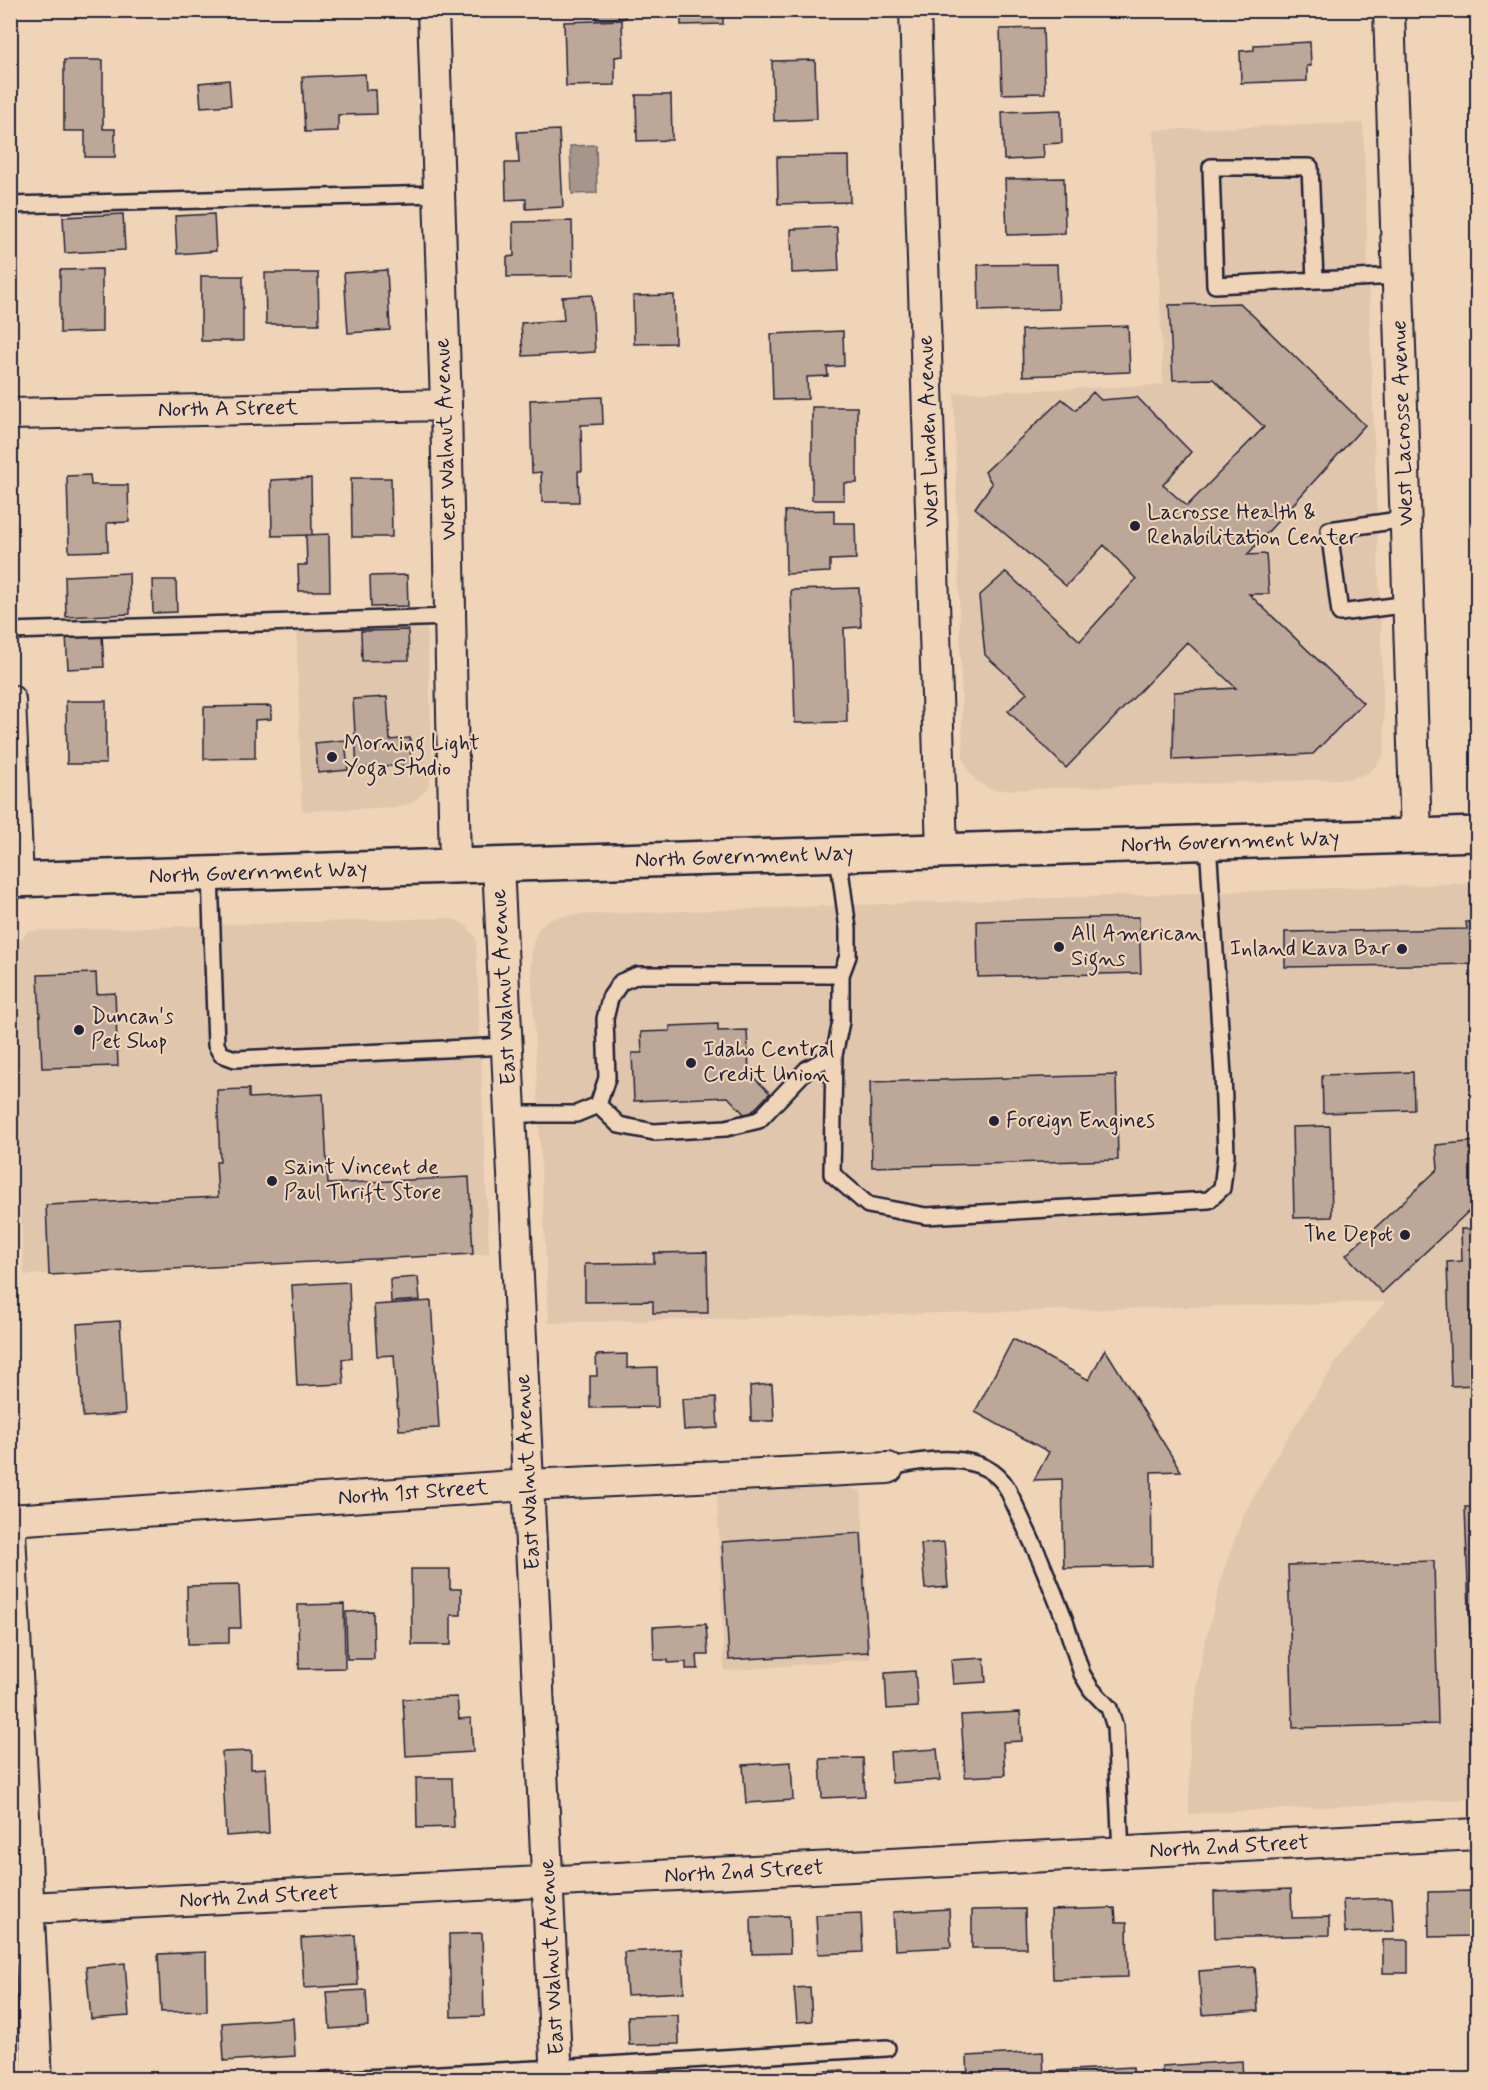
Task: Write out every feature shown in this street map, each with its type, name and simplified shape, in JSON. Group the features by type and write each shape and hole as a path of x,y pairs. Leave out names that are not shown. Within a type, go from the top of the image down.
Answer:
{"main road":[{"name":"North Government Way","path":"14,880 1478,834"}],"street":[{"name":"West Walnut Avenue","path":"433,10 446,405 455,867"},
{"name":"West Linden Avenue","path":"915,10 942,851"},
{"name":"West Lacrosse Avenue","path":"1389,10 1416,836"},
{"name":"North A Street","path":"10,414 446,405"},
{"path":"10,700 14,880"},
{"name":"East Walnut Avenue","path":"498,865 557,2074"},
{"name":"North 1st Street","path":"10,1520 529,1485 888,1468"},
{"path":"10,1532 20,1909 37,2079"},
{"name":"North 2nd Street","path":"20,1909 1478,1834"}],"lane":[{"path":"1315,280 1310,167 1211,167 1215,285 1398,276"},
{"path":"10,205 438,194"},
{"path":"1406,519 1329,530 1340,613 1409,604"},
{"path":"10,631 451,617"},
{"path":"838,855 848,929 848,956 841,975 841,1022 834,1055 832,1174 868,1205 926,1216 1209,1200 1222,1188 1226,1155 1223,1075 1208,843"},
{"path":"210,874 216,1045 221,1054 235,1059 507,1046"},
{"path":"510,1114 576,1114 598,1105 607,1078 604,1019 610,998 621,982 638,975 841,975"},
{"path":"598,1105 619,1125 654,1131 726,1128 759,1120 807,1069 834,1055"},
{"path":"888,1468 910,1462 937,1460 976,1464 991,1469 1007,1488 1064,1618 1082,1674 1091,1689 1109,1708 1115,1727 1121,1852"},
{"path":"324,2079 557,2074 887,2048"}],"shaded area":[{"path":"1363,123 1385,750 1381,760 1369,773 1349,779 999,790 988,788 975,780 963,759 954,393 1163,385 1154,130"},
{"path":"596,145 597,193 572,194 570,146"},
{"path":"426,608 433,767 426,790 412,803 400,807 302,811 296,615"},
{"path":"1477,883 1477,1799 1189,1814 1190,1739 1202,1654 1224,1569 1244,1514 1279,1451 1340,1356 1385,1302 549,1323 531,965 532,947 537,931 547,920 569,915"},
{"path":"442,918 457,920 468,927 476,938 489,1254 24,1275 11,1034 10,955 28,931"},
{"path":"845,1487 861,1491 870,1659 724,1671 717,1492"}],"building":[{"path":"503,10 558,10 558,15 503,15"},
{"path":"596,10 625,10 625,18 596,19"},
{"path":"681,10 723,10 723,24 681,25"},
{"path":"622,20 623,56 615,57 615,85 566,86 564,22"},
{"path":"1043,28 1045,93 1002,94 1000,29"},
{"path":"1310,42 1311,66 1307,66 1307,81 1241,83 1240,51 1254,50 1254,45"},
{"path":"64,60 103,60 103,129 115,129 115,157 85,157 85,131 64,131"},
{"path":"815,60 817,119 774,121 772,61"},
{"path":"365,74 366,90 376,90 377,114 338,115 338,131 305,132 302,77"},
{"path":"229,80 231,105 201,107 199,83"},
{"path":"636,95 671,95 672,140 637,141"},
{"path":"1061,110 1062,143 1043,144 1044,158 1004,160 1002,112"},
{"path":"559,130 563,207 526,209 526,199 506,200 505,163 519,163 517,132"},
{"path":"849,156 850,202 778,204 777,157"},
{"path":"1064,178 1065,233 1007,235 1005,179"},
{"path":"123,214 125,250 65,253 63,217"},
{"path":"214,214 216,251 177,254 175,216"},
{"path":"572,221 573,276 507,277 507,257 514,256 513,222"},
{"path":"837,227 839,271 792,273 791,229"},
{"path":"1057,264 1059,309 979,311 978,265"},
{"path":"102,269 102,332 60,333 60,270"},
{"path":"387,270 390,330 348,333 344,273"},
{"path":"265,273 318,273 319,324 266,324"},
{"path":"201,276 243,276 243,341 201,341"},
{"path":"592,295 595,352 523,356 521,323 564,320 562,297"},
{"path":"674,295 675,343 634,344 633,296"},
{"name":"Lacrosse Health & Rehabilitation Center","path":"1240,303 1365,425 1247,555 1266,554 1269,594 1249,594 1363,703 1313,754 1173,760 1174,692 1236,688 1187,642 1066,768 1008,711 1027,693 985,655 979,596 1006,572 1080,641 1136,579 1104,545 1066,586 975,508 992,484 985,472 1062,399 1076,410 1093,392 1101,400 1137,397 1191,452 1163,485 1187,506 1264,427 1213,379 1173,380 1169,305"},
{"path":"1128,326 1130,372 1023,376 1022,330"},
{"path":"843,331 844,366 827,367 828,376 807,377 808,399 773,400 771,334"},
{"path":"602,397 603,424 581,425 582,471 578,471 579,502 542,502 541,472 532,473 530,400"},
{"path":"812,407 857,407 857,483 844,483 844,500 812,500"},
{"path":"90,475 91,485 128,485 129,522 107,523 108,551 69,552 67,476"},
{"path":"311,478 312,535 272,536 271,480"},
{"path":"351,478 391,478 392,537 352,537"},
{"path":"834,510 834,523 855,523 856,559 830,560 830,572 786,574 785,511"},
{"path":"329,534 330,591 299,591 298,565 307,565 306,535"},
{"path":"129,573 130,614 66,617 65,576"},
{"path":"407,575 408,606 371,607 370,576"},
{"path":"152,580 176,580 177,612 153,613"},
{"path":"859,588 861,627 844,628 847,722 795,723 791,590"},
{"path":"408,630 409,660 362,661 361,631"},
{"path":"102,635 104,667 68,669 66,636"},
{"path":"387,697 390,740 410,738 411,765 357,768 353,699"},
{"path":"66,701 106,701 106,764 67,764"},
{"path":"271,706 271,719 255,720 255,758 204,759 204,707"},
{"name":"Morning Light Yoga Studio","path":"345,740 348,770 318,773 315,743"},
{"name":"All American Signs","path":"1139,917 1141,973 978,977 977,921"},
{"path":"1466,922 1478,922 1478,964 1285,967 1285,932 1467,929"},
{"name":"Duncan's Pet Shop","path":"96,973 97,994 115,993 118,1066 42,1068 38,975"},
{"name":"Idaho Central Credit Union","path":"718,1024 718,1031 747,1030 749,1073 770,1093 747,1117 728,1097 634,1101 632,1053 642,1053 641,1032 670,1031 670,1026"},
{"path":"1413,1072 1414,1110 1323,1113 1322,1075"},
{"name":"Foreign Engines","path":"1116,1075 1118,1160 872,1167 870,1082"},
{"name":"Saint Vincent de Paul Thrift Store","path":"249,1089 249,1098 323,1094 328,1184 469,1177 473,1254 49,1275 46,1205 218,1197 216,1162 220,1162 217,1090"},
{"path":"1330,1126 1332,1217 1294,1218 1292,1127"},
{"name":"The Depot","path":"1478,1141 1478,1213 1475,1215 1470,1210 1382,1293 1346,1255 1438,1169 1436,1145"},
{"path":"1461,1229 1478,1229 1478,1385 1451,1386 1447,1262 1462,1261"},
{"path":"707,1252 708,1313 653,1313 653,1301 585,1302 585,1264 654,1263 654,1253"},
{"path":"418,1277 420,1300 391,1302 390,1279"},
{"path":"349,1282 352,1358 342,1359 344,1384 297,1386 292,1285"},
{"path":"431,1301 439,1428 399,1430 394,1355 377,1356 374,1305"},
{"path":"120,1321 125,1414 83,1417 77,1324"},
{"path":"1013,1339 1089,1380 1105,1349 1181,1471 1151,1472 1152,1566 1064,1568 1062,1479 1034,1480 1049,1452 975,1412"},
{"path":"627,1354 627,1368 657,1367 658,1407 590,1408 590,1376 597,1376 596,1355"},
{"path":"772,1384 774,1421 751,1421 750,1386"},
{"path":"716,1397 718,1428 684,1430 682,1399"},
{"path":"1465,1507 1478,1507 1478,1740 1474,1740"},
{"path":"861,1533 868,1652 729,1660 722,1542"},
{"path":"944,1542 948,1587 925,1589 921,1544"},
{"path":"1434,1561 1438,1724 1293,1728 1288,1565"},
{"path":"411,1569 450,1569 450,1589 461,1589 461,1615 451,1615 451,1645 412,1645"},
{"path":"239,1585 241,1628 229,1628 229,1643 188,1644 187,1586"},
{"path":"344,1604 345,1668 299,1669 298,1605"},
{"path":"373,1611 374,1659 347,1659 346,1612"},
{"path":"706,1624 708,1655 697,1655 698,1669 686,1669 686,1662 668,1663 668,1660 654,1660 653,1627"},
{"path":"984,1658 986,1682 953,1684 951,1660"},
{"path":"915,1671 918,1707 887,1709 885,1673"},
{"path":"457,1697 459,1719 471,1718 473,1752 406,1756 403,1699"},
{"path":"1020,1712 1022,1741 1003,1742 1005,1775 965,1777 961,1715"},
{"path":"937,1749 940,1780 892,1783 890,1752"},
{"path":"251,1751 251,1769 266,1768 269,1833 226,1836 222,1752"},
{"path":"863,1758 865,1796 822,1798 820,1759"},
{"path":"791,1762 793,1800 746,1803 743,1765"},
{"path":"416,1778 452,1778 454,1827 417,1828"},
{"path":"1291,1889 1292,1918 1329,1917 1329,1935 1215,1938 1214,1892"},
{"path":"1472,1891 1473,1936 1429,1937 1428,1892"},
{"path":"1392,1898 1394,1931 1345,1933 1343,1900"},
{"path":"1115,1908 1116,1922 1127,1922 1128,1977 1053,1979 1051,1910"},
{"path":"949,1909 951,1947 895,1950 893,1912"},
{"path":"1025,1909 1026,1948 972,1948 972,1910"},
{"path":"861,1913 863,1952 818,1954 816,1915"},
{"path":"789,1916 790,1953 752,1954 751,1917"},
{"path":"482,1933 484,2016 451,2017 449,1934"},
{"path":"355,1935 358,1985 304,1988 301,1938"},
{"path":"1383,1940 1408,1940 1408,1973 1383,1973"},
{"path":"682,1949 684,1992 627,1995 624,1952"},
{"path":"206,1952 207,2011 161,2012 158,1954"},
{"path":"125,1963 129,2016 91,2019 86,1967"},
{"path":"1255,1967 1258,2011 1202,2015 1199,1971"},
{"path":"810,1987 812,2021 797,2022 794,1988"},
{"path":"366,1990 368,2026 330,2029 327,1992"},
{"path":"678,2015 679,2044 629,2045 628,2016"},
{"path":"293,2018 295,2056 224,2061 222,2023"},
{"path":"1043,2052 1044,2080 968,2080 967,2056"},
{"path":"1242,2061 1243,2080 1162,2080 1162,2066"},
{"path":"1133,2067 1134,2080 1052,2080 1051,2071"},
{"path":"844,2070 844,2080 810,2080 810,2072"}],"place":[{"name":"Lacrosse Health & Rehabilitation Center","path":"1135,526"},
{"name":"Morning Light Yoga Studio","path":"332,757"},
{"name":"All American Signs","path":"1059,947"},
{"name":"Inland Kava Bar","path":"1402,949"},
{"name":"Duncan's Pet Shop","path":"79,1030"},
{"name":"Idaho Central Credit Union","path":"691,1063"},
{"name":"Foreign Engines","path":"994,1121"},
{"name":"Saint Vincent de Paul Thrift Store","path":"272,1181"},
{"name":"The Depot","path":"1405,1235"}]}
